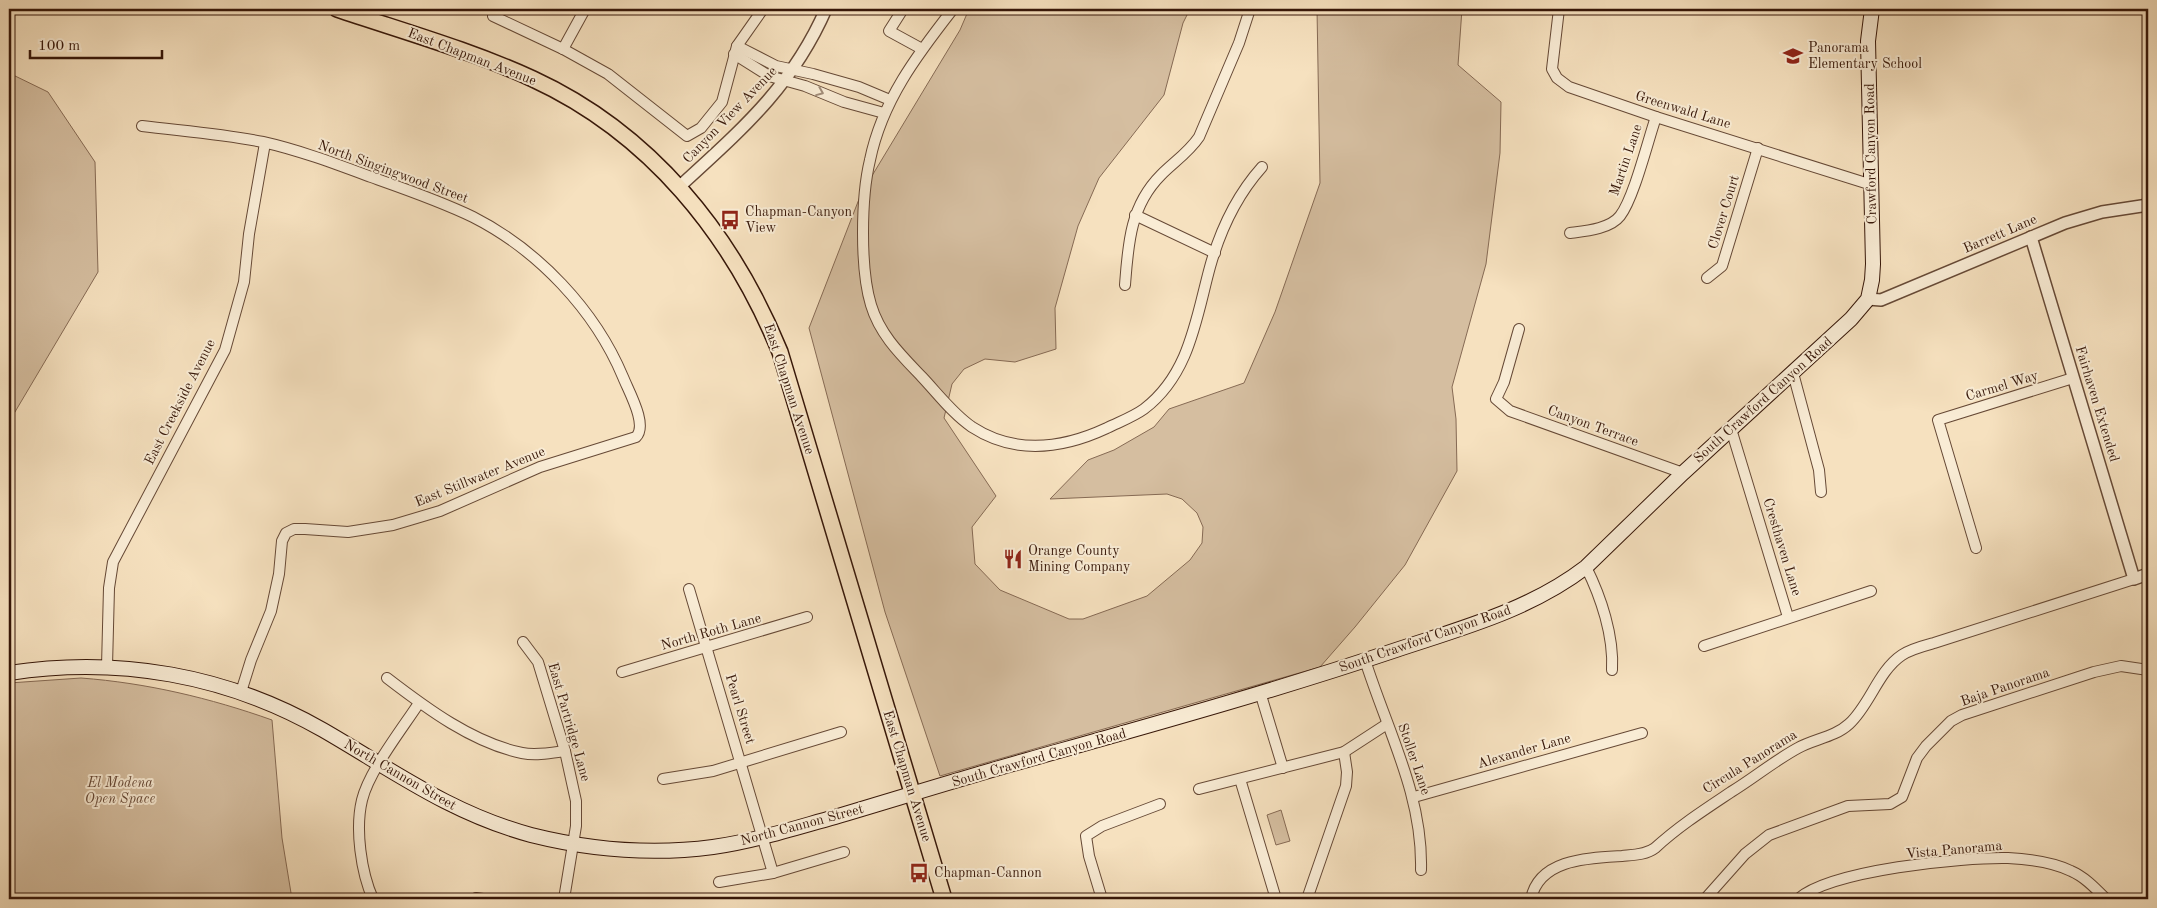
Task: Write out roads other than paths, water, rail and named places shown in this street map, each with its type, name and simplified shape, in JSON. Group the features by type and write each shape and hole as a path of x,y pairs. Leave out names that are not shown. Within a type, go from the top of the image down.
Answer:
{"main road":[{"name":"East Chapman Avenue","path":"337,9 502,66 566,96 636,144 680,187 703,215 735,260 755,296 780,352 944,899"},
{"name":"Crawford Canyon Road","path":"1868,299 1872,280 1872,185 1868,41 1872,9"},
{"name":"South Crawford Canyon Road","path":"912,794 1366,660 1524,605 1570,579 1586,567 1683,472 1793,374 1851,319 1868,299"},
{"name":"North Cannon Street","path":"9,673 52,668 107,666 177,675 241,692 297,716 425,792 470,814 529,834 574,844 617,850 666,851 718,846 763,837 912,794"}],"street":[{"path":"563,49 585,9"},
{"path":"493,16 563,49 630,90 688,136 701,128 722,102 736,50 763,9"},
{"name":"Canyon View Avenue","path":"680,187 745,125 786,81 826,9"},
{"path":"903,9 889,32 922,50"},
{"path":"953,9 922,50 890,100 884,113 869,160 864,204 866,280 871,305 892,346 958,415 972,426 995,438 1028,446 1063,445 1088,437 1144,408 1161,394 1175,376 1187,353 1215,253 1242,193 1262,168"},
{"path":"1125,286 1129,238 1135,215 1149,188 1192,147 1199,137 1250,9"},
{"name":"Greenwald Lane","path":"1559,9 1552,68 1556,78 1580,92 1872,185"},
{"path":"736,50 776,66 859,87 890,100"},
{"path":"736,50 769,76 805,86 844,102 884,113"},
{"name":"Martin Lane","path":"1570,234 1597,229 1620,217 1631,192 1656,117"},
{"name":"North Singingwood Street","path":"142,126 223,135 265,143 334,164 474,217 519,246 554,276 591,319 620,371 641,422 639,434"},
{"name":"East Creekside Avenue","path":"107,666 109,588 112,562 225,350 244,282 249,234 265,143"},
{"name":"Clover Court","path":"1707,278 1722,266 1758,148"},
{"name":"Barrett Lane","path":"1868,299 1881,300 2084,216 2148,205"},
{"path":"1135,215 1215,253"},
{"name":"Fairhaven Extended","path":"2031,237 2134,579"},
{"name":"Canyon Terrace","path":"1519,330 1504,382 1496,399 1510,411 1683,472"},
{"path":"1793,374 1819,470 1821,492"},
{"name":"Carmel Way","path":"1976,548 1938,420 2073,378"},
{"name":"Cresthaven Lane","path":"1704,646 1788,617 1731,429"},
{"name":"East Stillwater Avenue","path":"241,692 251,660 271,611 276,593 282,541 286,532 294,529 348,532 393,525 440,511 540,467 636,437 639,434"},
{"path":"1586,567 1609,634 1613,654 1612,670"},
{"name":"Circula Panorama","path":"1531,899 1533,888 1548,871 1582,860 1642,854 1653,850 1691,817 1782,757 1800,746 1848,726 1858,715 1891,665 1902,655 2148,574"},
{"name":"Pearl Street","path":"689,589 773,873"},
{"path":"1788,617 1871,591"},
{"name":"North Roth Lane","path":"622,672 807,618"},
{"name":"East Partridge Lane","path":"523,642 538,662 565,751 576,801 574,844 564,899"},
{"name":"Stoller Lane","path":"1366,660 1414,797 1422,844 1421,870"},
{"name":"Baja Panorama","path":"1705,899 1745,854 1769,835 1848,806 1890,804 1902,797 1917,758 1951,721 1962,715 2094,672 2121,666 2148,670"},
{"path":"387,678 419,703 497,746 523,754 565,751"},
{"path":"1260,692 1283,768"},
{"path":"373,899 362,854 360,824 362,800 379,765 419,703"},
{"path":"1199,790 1344,752 1388,724"},
{"path":"663,779 713,771 841,732"},
{"name":"Alexander Lane","path":"1414,797 1642,733"},
{"path":"1307,899 1346,786 1347,772 1344,752"},
{"path":"1240,779 1276,899"},
{"path":"1102,899 1089,856 1086,836 1102,826 1160,804"},
{"path":"719,882 773,873 844,852"},
{"name":"Vista Panorama","path":"1798,899 1817,887 1842,878 1950,861 2009,858 2050,864 2072,871 2087,881 2106,899"}],"place":[{"name":"Panorama Elementary School","path":"1793,56"},
{"name":"Chapman-Canyon View","path":"730,220"},
{"name":"Orange County Mining Company","path":"1013,559"},
{"name":"Chapman-Cannon","path":"919,873"}],"park label":[{"name":"El Modena Open Space","path":"120,792"}]}
